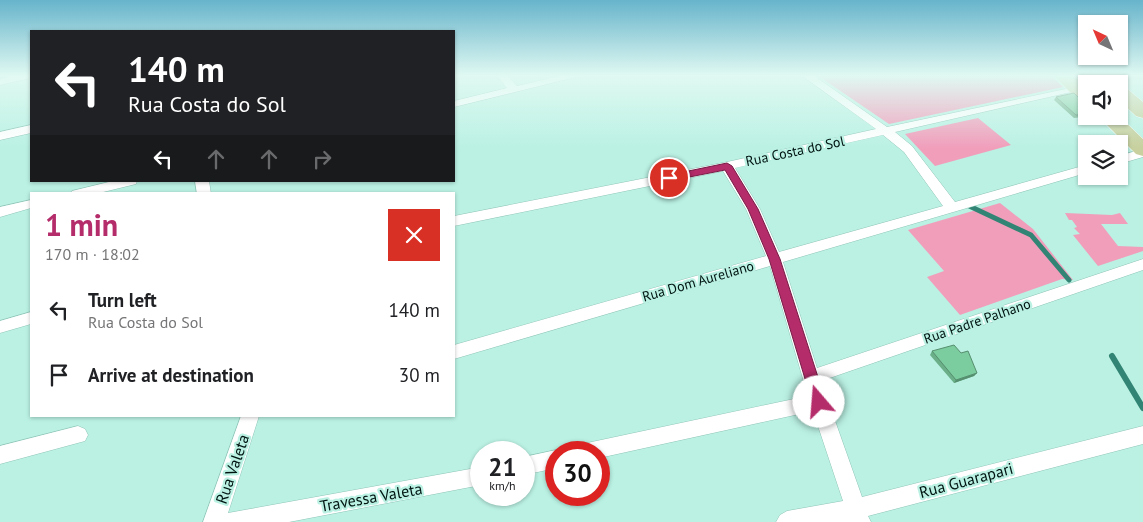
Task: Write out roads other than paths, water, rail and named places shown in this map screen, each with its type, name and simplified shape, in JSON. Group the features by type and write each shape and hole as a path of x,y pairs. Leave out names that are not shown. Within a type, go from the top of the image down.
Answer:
{"main road":[{"path":"1129,99 1143,112"},
{"path":"1116,125 1143,152"}],"street":[{"path":"455,104 474,99"},
{"path":"841,99 908,149 923,166 951,207"},
{"name":"Rua Costa do Sol","path":"455,221 727,166 886,131 1048,99"},
{"path":"0,136 30,128"},
{"path":"1128,157 1143,152"},
{"path":"727,166 753,209 775,259 819,402 858,515"},
{"name":"Rua Dom Aureliano","path":"455,352 1078,171"},
{"path":"85,192 127,182"},
{"path":"0,212 30,204"},
{"name":"Rua Padre Palhano","path":"811,377 1143,264"},
{"path":"0,327 30,318"},
{"path":"610,447 819,402"},
{"name":"Rua Valeta","path":"214,522 250,417"},
{"path":"0,455 78,435"},
{"name":"Rua Guarapari","path":"788,522 858,515 1143,435"},
{"name":"Travessa Valeta","path":"232,522 418,490 470,478"}],"waterway":[{"path":"965,204 1031,235 1069,280"},
{"path":"1112,356 1143,408"}]}
